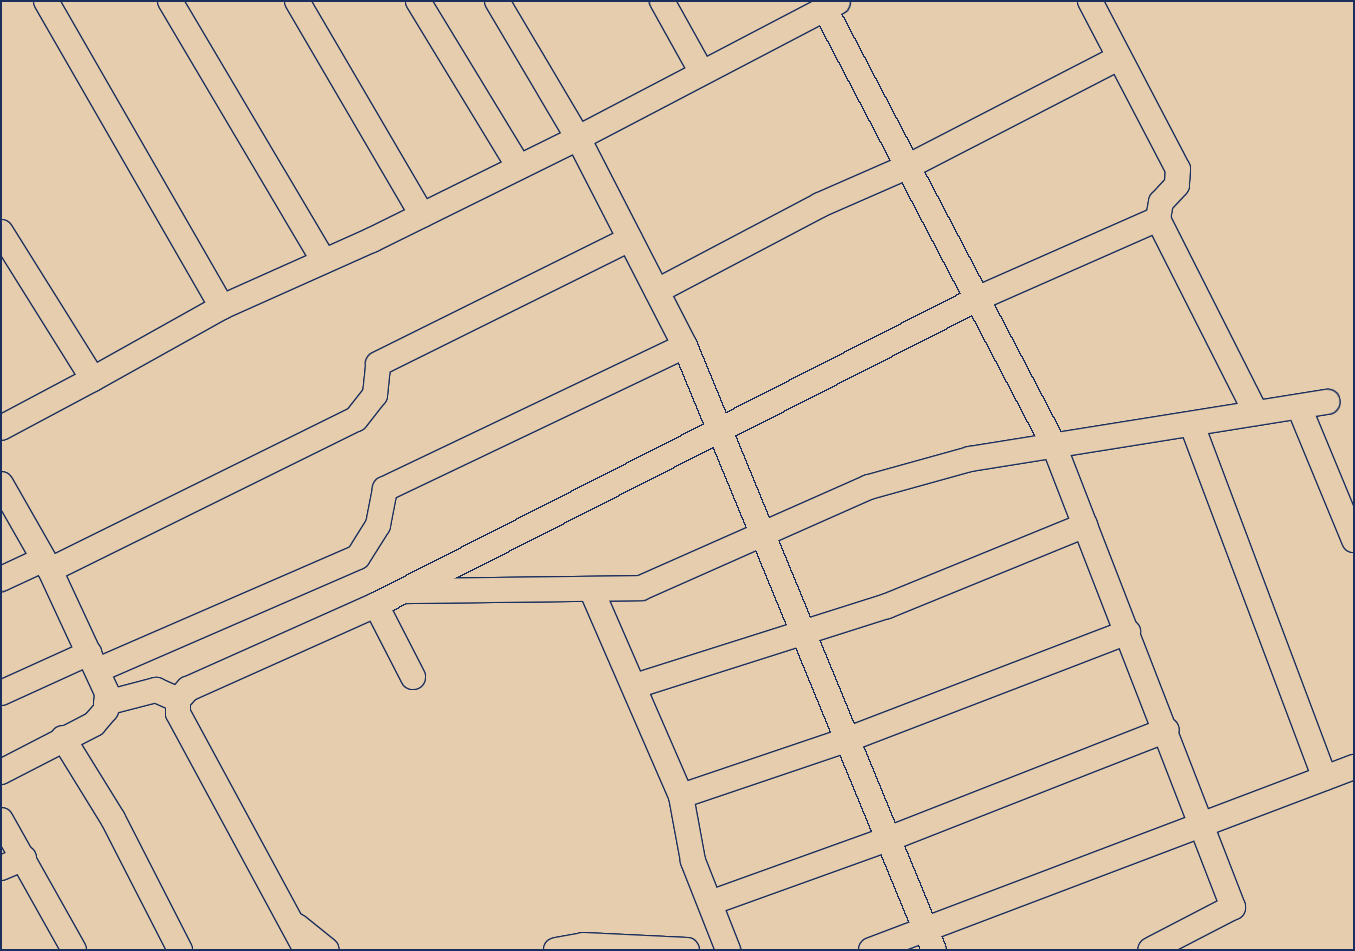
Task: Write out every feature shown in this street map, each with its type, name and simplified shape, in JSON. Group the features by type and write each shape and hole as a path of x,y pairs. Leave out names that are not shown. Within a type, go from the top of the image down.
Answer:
{"street":[{"path":"170,1 324,261"},
{"path":"297,1 422,215"},
{"path":"418,1 519,167"},
{"path":"498,1 578,138 685,346 890,838 930,939"},
{"path":"1090,1 1118,58 1178,169 1176,186 1161,202 1158,219 1256,414"},
{"path":"50,2 222,307"},
{"path":"665,2 701,71"},
{"path":"1,428 222,307 422,215 578,138 701,71 832,5 909,166 1053,443 1167,730 1233,907 1150,950"},
{"path":"657,291 820,205 909,166 1118,58"},
{"path":"178,700 206,680 376,605 979,298 1158,219"},
{"path":"1,232 93,379"},
{"path":"1,579 46,565 356,419 375,395 378,364 630,238"},
{"path":"1,693 93,662 358,557 378,525 385,489 685,346"},
{"path":"402,591 641,588 765,536 869,487 970,459 1053,443 1192,425 1327,402"},
{"path":"1299,406 1354,540"},
{"path":"1192,425 1325,778"},
{"path":"1,484 46,565 107,693 106,702 94,724 63,738 1,772"},
{"path":"635,686 805,633 984,569 1085,525"},
{"path":"591,589 635,686 681,796 693,861 728,950"},
{"path":"376,605 413,677"},
{"path":"681,796 849,739 1128,632"},
{"path":"106,702 156,690 178,700"},
{"path":"178,700 178,713 191,741 306,950"},
{"path":"710,903 890,838 1167,730"},
{"path":"63,738 113,819 179,949"},
{"path":"871,950 930,939 1202,822 1354,767"},
{"path":"1,820 74,950"},
{"path":"1,868 24,858"},
{"path":"290,921 326,950"},
{"path":"556,950 584,946 687,950"}]}
